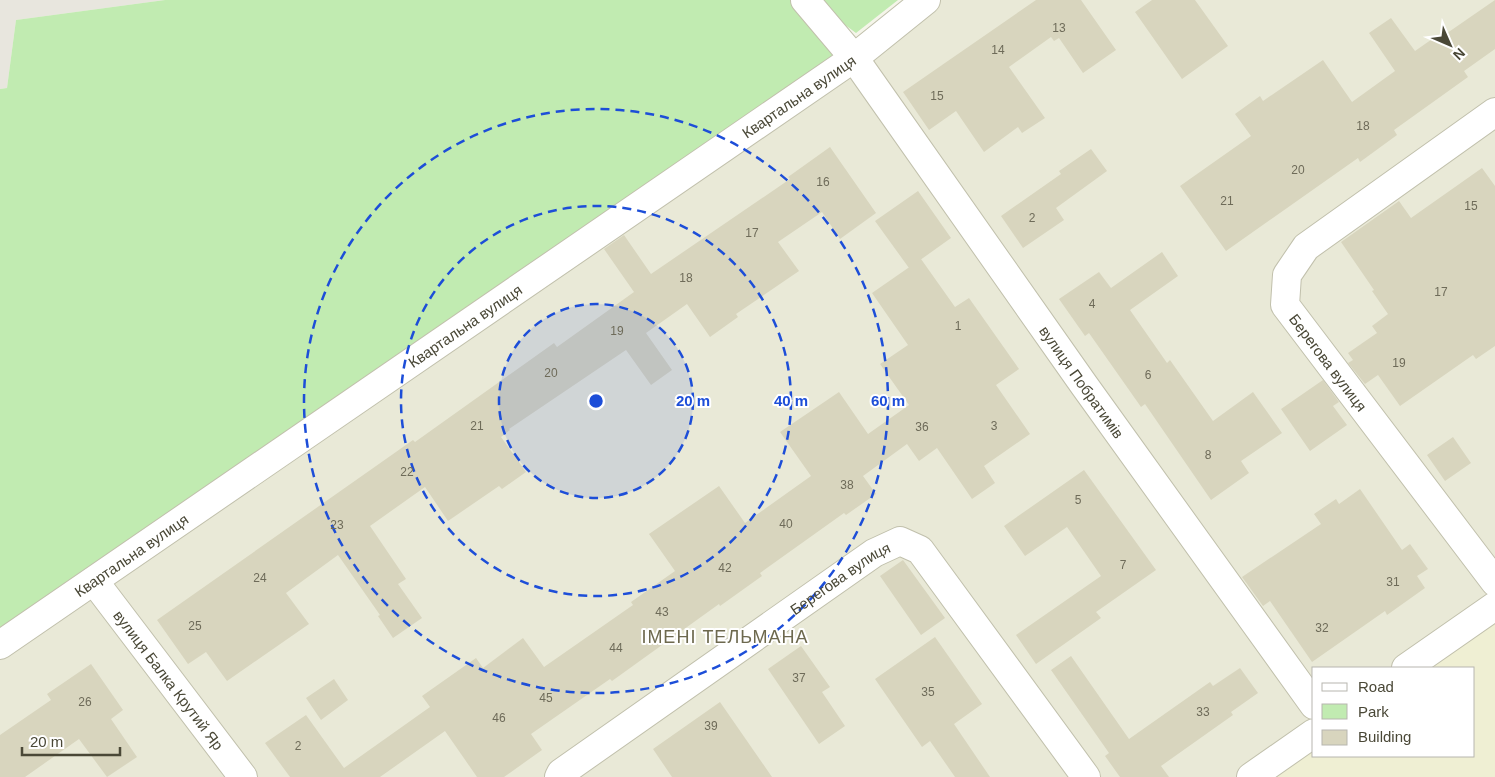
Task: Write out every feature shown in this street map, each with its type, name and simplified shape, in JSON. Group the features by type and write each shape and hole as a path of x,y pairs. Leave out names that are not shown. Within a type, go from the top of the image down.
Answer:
{"street":[{"name":"вулиця Побратимів","path":"805,0 854,58 1084,385 1312,702"},
{"name":"Квартальна вулиця","path":"0,645 854,58 926,0"},
{"name":"Берегова вулиця","path":"1495,112 1306,247 1287,275 1285,304 1495,582"},
{"name":"Берегова вулиця","path":"559,777 874,553 900,541 920,550 1086,777"},
{"name":"вулиця Балка Крутий Яр","path":"94,582 243,777"},
{"path":"1407,667 1495,606"},
{"path":"1251,777 1312,734"}],"shaded area":[{"path":"0,0 165,0 16,20 7,88 0,89"},
{"name":"ІМЕНІ ТЕЛЬМАНА","path":"926,0 1495,0 1495,606 1407,667 1312,667 1312,734 1251,777 0,777 0,645"},
{"path":"1495,622 1495,777 1273,777 1312,749 1312,757 1475,757 1475,667 1430,667"}],"green space":[{"path":"165,0 805,0 854,58 0,645 0,89 7,88 16,20"},
{"path":"819,0 898,0 856,33 833,16"}],"building":[{"path":"1036,0 1081,0 1116,50 1083,73 1059,38 1054,41 1051,37 1009,67 1045,118 1022,133 1018,127 984,152 956,111 929,130 903,92"},
{"path":"1152,0 1195,0 1228,46 1182,79 1135,12"},
{"path":"1495,0 1495,49 1464,71 1468,77 1394,130 1397,135 1360,162 1358,158 1226,251 1180,186 1251,136 1235,114 1260,96 1263,101 1323,60 1352,102 1395,71 1369,33 1391,18 1415,51 1438,35 1440,38"},
{"path":"830,147 876,213 840,239 822,212 778,242 799,271 736,314 738,317 710,337 687,304 646,333 672,370 651,385 626,350 509,429 501,437 526,472 502,489 499,486 448,521 425,487 370,526 406,579 398,584 422,618 393,638 378,616 380,615 338,555 286,593 309,624 227,681 206,652 188,664 157,620 413,440 415,442 554,343 557,347 634,292 604,249 624,235 651,274 790,179 788,177"},
{"path":"1091,149 1107,171 1056,208 1064,220 1023,248 1001,216 1061,174 1059,171"},
{"path":"1482,168 1495,186 1495,346 1476,359 1473,355 1400,406 1378,375 1365,384 1348,363 1353,360 1348,353 1377,333 1372,326 1388,314 1341,242 1399,201 1411,218"},
{"path":"918,191 951,238 909,268 875,221"},
{"path":"1162,252 1178,276 1130,310 1167,363 1170,360 1213,421 1253,392 1282,433 1241,461 1249,473 1211,500 1145,404 1141,407 1089,333 1085,336 1059,299 1099,272 1111,288"},
{"path":"921,259 955,307 969,298 1019,369 996,385 1030,434 984,466 995,483 972,499 937,448 919,461 907,444 863,476 876,494 846,515 844,513 760,573 762,576 720,606 719,604 612,681 610,679 531,734 542,750 504,777 477,777 445,731 380,777 290,777 265,743 306,715 344,768 430,707 422,696 476,658 483,668 523,638 544,667 633,605 631,602 675,571 649,534 719,486 745,523 811,476 780,432 839,392 868,434 909,405 880,364 908,345 872,293"},
{"path":"1323,380 1339,402 1333,406 1347,425 1310,451 1281,409"},
{"path":"1453,437 1471,463 1445,481 1427,455"},
{"path":"1084,470 1156,570 1096,612 1101,618 1036,664 1016,635 1101,576 1067,527 1025,556 1004,526"},
{"path":"1360,489 1402,550 1410,544 1428,569 1417,576 1425,588 1387,615 1385,611 1312,662 1270,601 1263,606 1242,577 1321,524 1314,514 1336,499 1339,504"},
{"path":"903,560 945,618 921,635 880,576"},
{"path":"935,637 982,704 954,724 990,777 955,777 930,741 922,747 875,679"},
{"path":"801,646 830,687 822,692 845,726 819,744 768,669"},
{"path":"1071,656 1129,739 1210,682 1213,686 1240,668 1258,693 1231,712 1233,715 1161,766 1169,777 1120,777 1105,756 1109,753 1051,670"},
{"path":"91,664 123,710 111,719 137,757 107,777 79,739 25,777 0,777 0,735 51,700 47,694"},
{"path":"334,679 348,700 321,720 306,698"},
{"path":"720,702 772,777 672,777 653,749"}],"district":[{"name":"ІМЕНІ ТЕЛЬМАНА","path":"725,637"}]}
